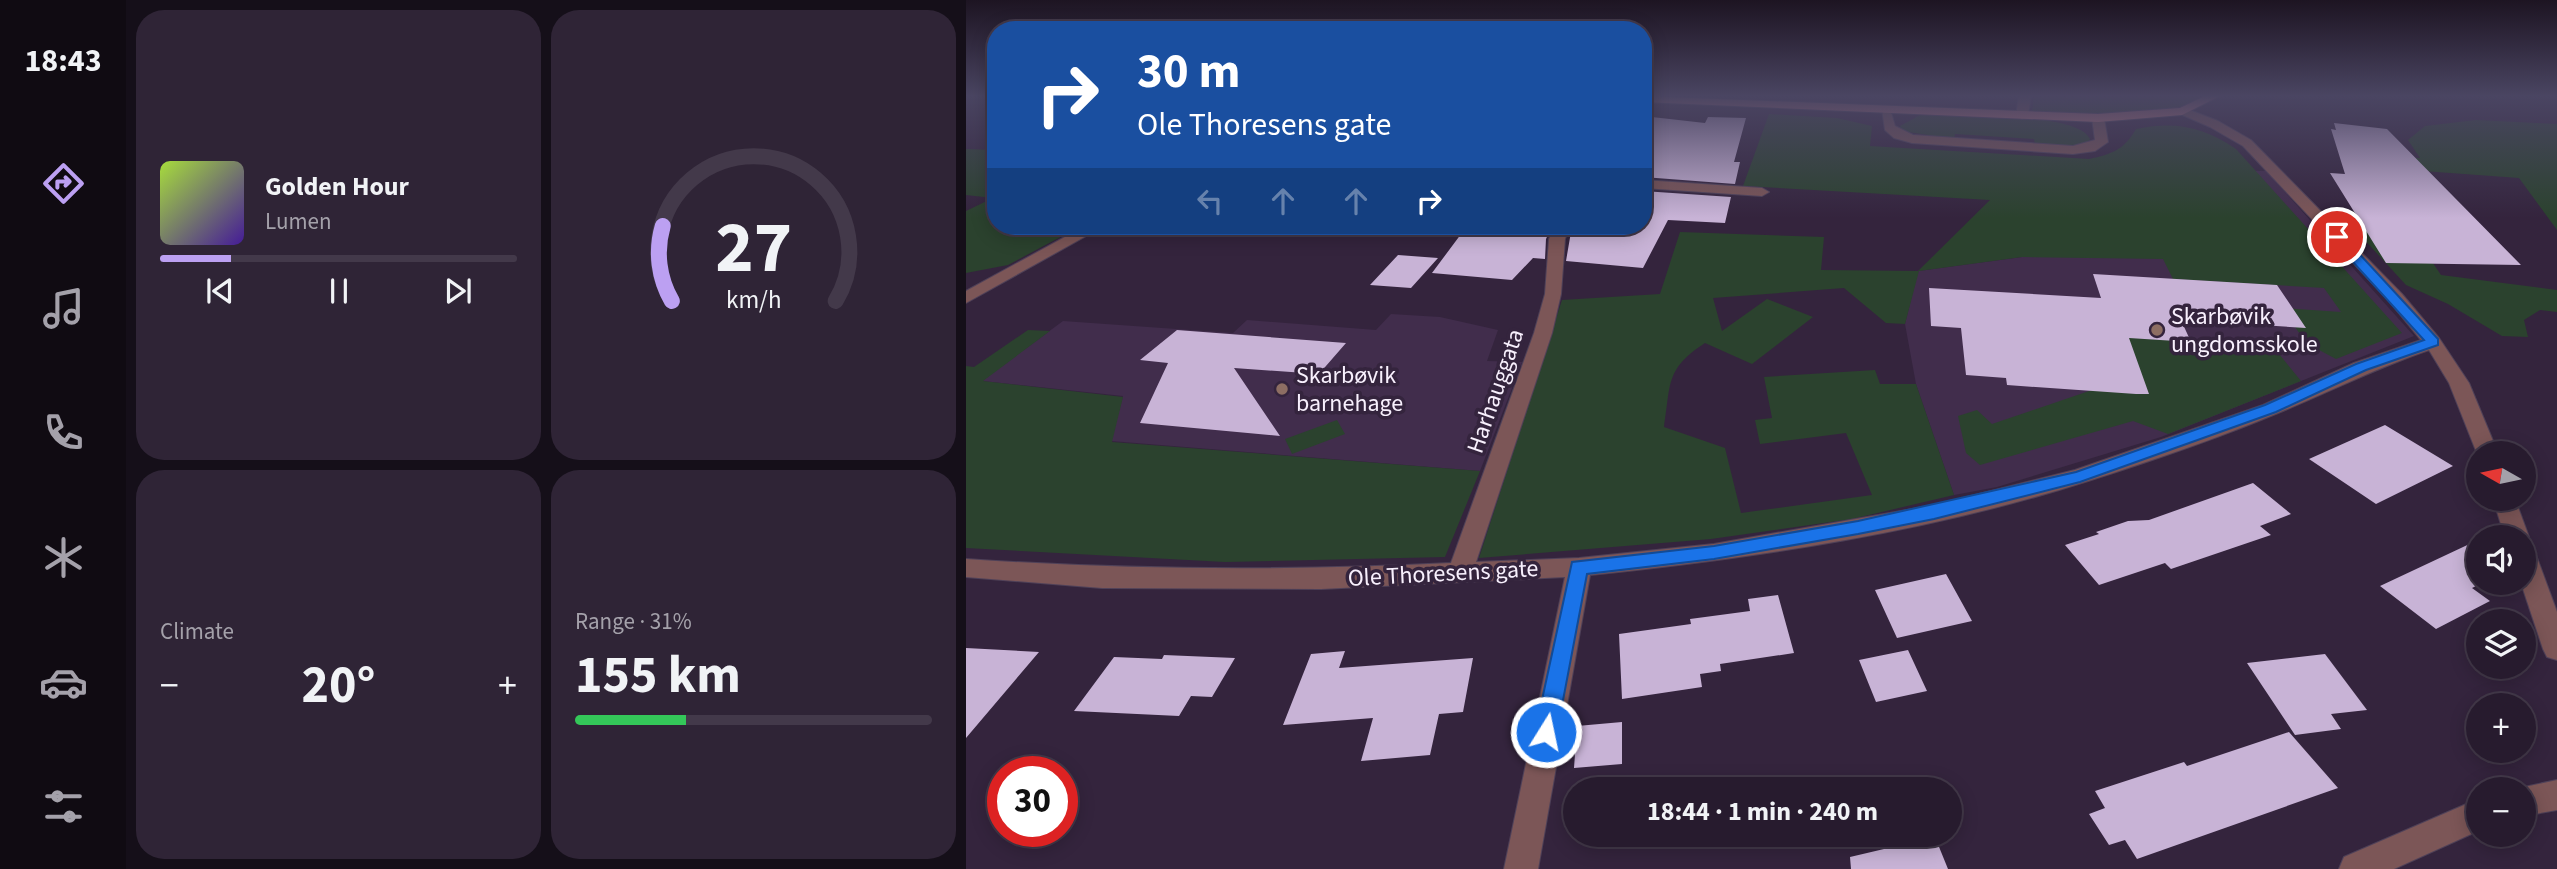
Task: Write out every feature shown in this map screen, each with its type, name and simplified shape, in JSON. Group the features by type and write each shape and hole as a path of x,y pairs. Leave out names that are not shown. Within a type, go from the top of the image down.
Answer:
{"street":[{"path":"1903,137 2073,150 2090,148 2102,142 2101,137"},
{"path":"2236,137 2248,143 2396,298 2433,342 2459,383 2482,441"},
{"path":"1652,185 1762,192"},
{"path":"966,298 1080,235"},
{"name":"Harhauggata","path":"1461,571 1543,333 1553,294 1559,235"},
{"path":"966,283 990,285"},
{"name":"Ole Thoresens gate","path":"966,568 1102,578 1213,581 1321,579 1578,567 1714,552 1934,513 2080,476 2270,409 2361,367 2433,342"},
{"path":"1521,869 1578,567"},
{"path":"2536,589 2557,649"},
{"path":"2536,799 2557,795"},
{"path":"2356,869 2466,820"}],"shaded area":[{"name":"Skarbøvik ungdomsskole","path":"2161,169 2266,171 2414,336 2161,437 1997,487 1954,495 1916,384 1905,324 1918,271 2022,257 2084,257"},
{"name":"Skarbøvik barnehage","path":"1391,314 1440,317 1498,330 1487,361 1522,362 1480,471 1111,441 1123,396 982,381 1063,321 1233,333 1247,320 1376,330"}],"green space":[{"path":"1761,137 1871,137 1870,146 2089,159 2117,150 2131,137 2215,137 2236,149 2402,333 2336,359 2306,343 2282,308 2341,312 2324,288 2173,279 2163,259 2022,257 1919,271 1905,324 1886,323 1844,288 1713,298 1722,331 1767,299 1813,317 1752,364 1705,343 1683,361 1672,379 1664,427 1725,448 1741,513 1872,495 1846,433 1760,444 1755,420 1772,418 1764,377 1875,370 1880,384 1916,384 1954,495 1852,519 1711,539 1479,558 1562,300 1660,294 1680,232 1824,237 1821,270 1918,271 1990,200 1743,186"},
{"path":"1995,137 2087,137 2090,139 2086,144 2071,147 2035,144 2034,139"},
{"path":"2412,137 2557,137 2557,230 2519,178 2382,168 2378,159 2420,158 2408,140"},
{"path":"966,149 987,150 987,197 966,195"},
{"path":"987,201 987,235 1064,235 1008,265 966,273 966,211"},
{"path":"2337,210 2463,223 2416,238 2441,275 2557,290 2557,312 2540,310 2524,320 2528,337 2502,336 2448,304 2406,285"},
{"path":"1028,330 1050,331 983,381 1123,397 1112,442 1480,471 1445,557 1225,562 966,548 966,366 974,367"},
{"path":"2127,336 2275,349 2301,381 2168,434 2133,421 1980,465 1966,453 1958,416 1977,410 1992,424 2092,390"},
{"path":"1337,420 1345,434 1292,454 1285,439"}],"building":[{"path":"1652,137 1741,137 1734,162 1740,162 1735,184 1652,178"},
{"path":"2333,137 2394,137 2521,265 2386,263 2330,173 2345,174"},
{"path":"1652,192 1731,197 1725,223 1668,220 1643,268 1566,261 1570,235 1652,235"},
{"path":"1460,235 1548,235 1545,259 1533,258 1512,280 1432,273"},
{"path":"1398,255 1438,258 1411,288 1370,285"},
{"path":"2093,274 2277,285 2306,328 2181,320 2191,342 2129,338 2149,394 2136,394 2007,385 2006,378 1966,375 1961,328 1931,326 1929,288 2101,298"},
{"path":"1177,330 1346,343 1319,374 1234,368 1280,436 1140,423 1168,363 1140,360"},
{"path":"2385,425 2453,466 2376,504 2309,459"},
{"path":"2253,483 2291,514 2260,526 2271,535 2171,569 2165,563 2099,585 2065,545 2128,521 2149,520"},
{"path":"2466,546 2466,595 2482,595 2490,601 2475,609 2466,609 2466,613 2436,629 2380,586"},
{"path":"1946,574 1972,621 1897,638 1875,590"},
{"path":"1778,595 1794,653 1720,664 1721,671 1700,674 1702,687 1622,699 1619,634 1691,624 1690,619 1750,611 1748,599"},
{"path":"966,648 1039,652 966,738"},
{"path":"1908,650 1927,691 1876,702 1859,660"},
{"path":"1345,651 1339,668 1473,658 1463,712 1439,714 1430,755 1361,761 1373,718 1283,725 1311,654"},
{"path":"2325,654 2367,710 2331,714 2341,729 2295,735 2247,663"},
{"path":"1164,655 1235,658 1212,697 1191,696 1179,716 1074,711 1114,657 1162,659"},
{"path":"1622,722 1622,764 1574,768 1577,726"},
{"path":"2289,732 2338,788 2137,859 2125,840 2109,845 2089,814 2105,808 2095,791 2184,762 2187,766"},
{"path":"1892,847 1939,847 1948,869 1851,869 1850,857"}],"place":[{"name":"Skarbøvik ungdomsskole","path":"2157,330"},
{"name":"Skarbøvik barnehage","path":"1282,389"}],"route":[{"path":"1546,732 1578,567 1714,552 1858,528 1934,513 2080,476 2270,409 2361,367 2433,342 2396,298 2337,237"}]}
